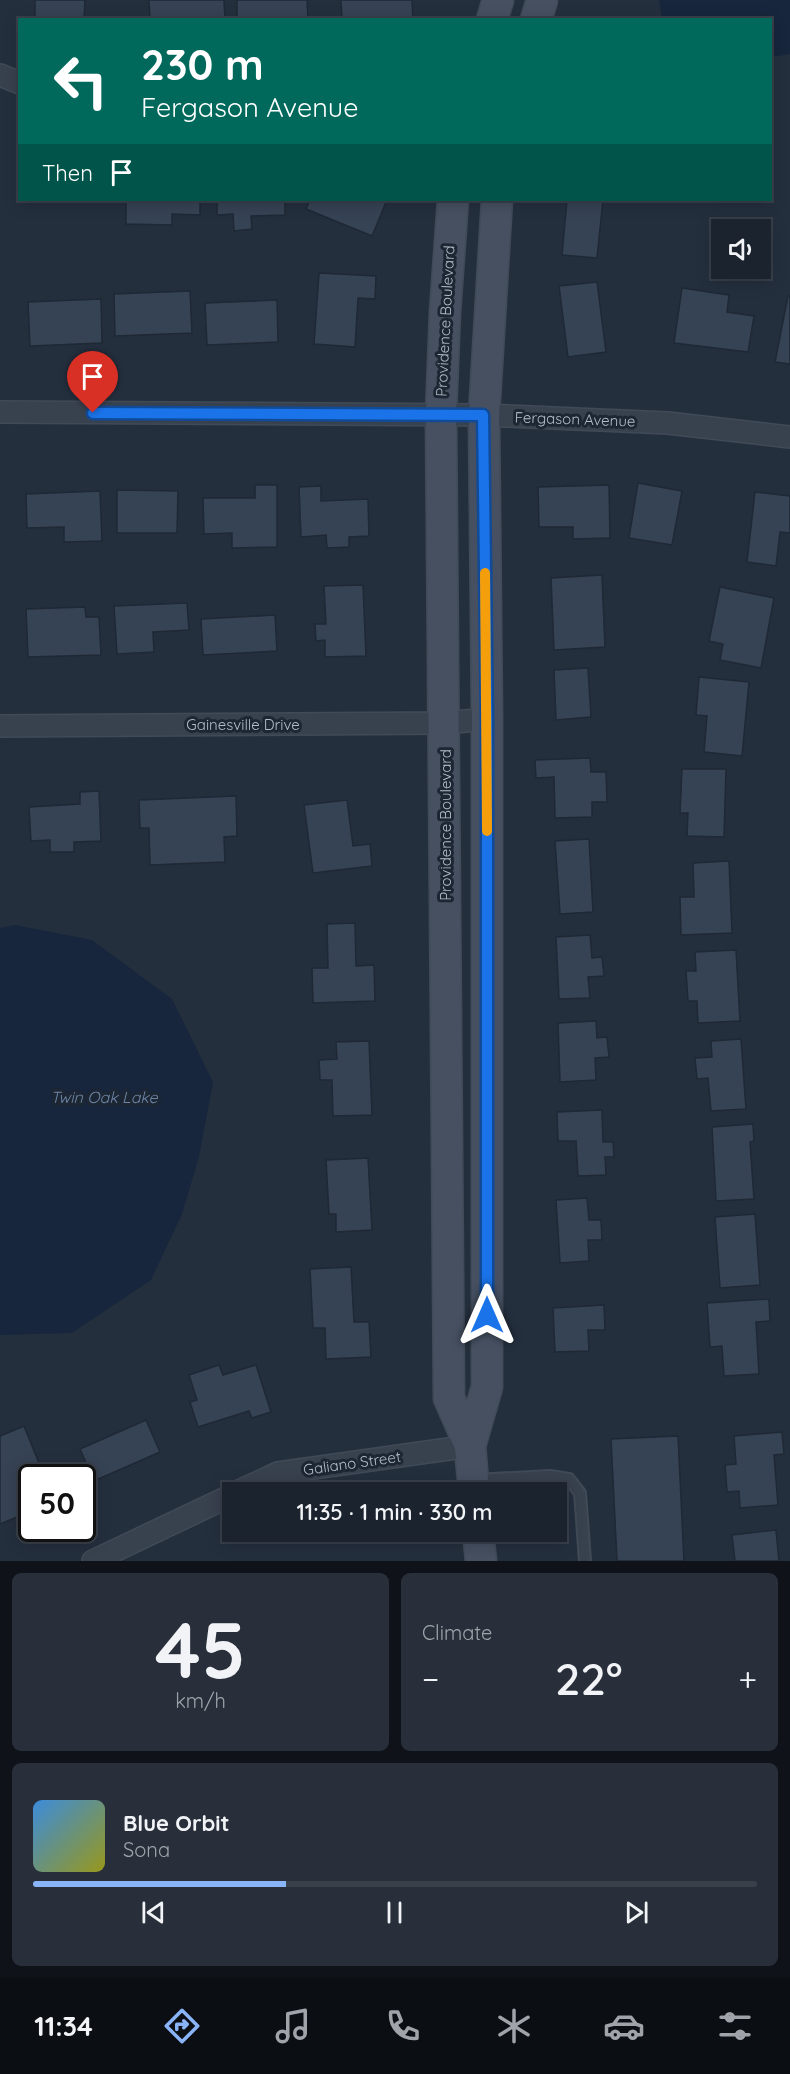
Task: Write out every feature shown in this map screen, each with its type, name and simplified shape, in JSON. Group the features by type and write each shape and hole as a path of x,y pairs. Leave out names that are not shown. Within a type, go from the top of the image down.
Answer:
{"main road":[{"path":"493,18 498,0"},
{"path":"537,18 542,0"},
{"name":"Providence Boulevard","path":"453,201 441,414 449,1398 470,1446 473,1482"},
{"name":"Providence Boulevard","path":"470,1446 487,1387 487,719 483,415 497,201"},
{"path":"479,1542 480,1561"}],"street":[{"path":"0,75 18,82"},
{"name":"Fergason Avenue","path":"0,412 483,415 668,423 790,438"},
{"name":"Gainesville Drive","path":"0,726 445,723 487,719"},
{"name":"Galiano Street","path":"259,1482 278,1473 470,1446"},
{"path":"93,1561 222,1500"}],"lane":[{"path":"504,1482 550,1476 569,1479 580,1493 585,1561"}],"water":[{"path":"659,0 790,0 790,54 772,55 772,18 662,18"},
{"name":"Twin Oak Lake","path":"15,925 92,940 172,999 213,1082 199,1157 182,1214 151,1280 72,1333 0,1335 0,928"}],"building":[{"path":"35,0 85,0 84,18 35,18"},
{"path":"149,0 224,0 225,18 150,18"},
{"path":"237,0 307,0 308,18 237,18"},
{"path":"341,0 412,0 413,18 342,18"},
{"path":"126,201 200,201 200,215 172,214 172,225 126,224"},
{"path":"217,201 285,201 285,215 251,216 252,229 234,231 233,214 217,215"},
{"path":"310,201 387,201 372,236 306,209"},
{"path":"567,201 603,201 597,258 562,255"},
{"path":"319,273 376,276 375,299 358,298 355,347 314,344"},
{"path":"597,282 606,352 568,357 559,286"},
{"path":"682,288 729,295 727,312 754,316 748,352 674,343"},
{"path":"190,291 192,333 115,336 114,294"},
{"path":"788,296 790,296 790,364 775,362"},
{"path":"101,299 102,343 30,346 28,302"},
{"path":"277,300 278,342 207,345 205,303"},
{"path":"638,483 682,491 672,545 629,538"},
{"path":"255,485 277,485 277,547 232,548 232,533 204,534 203,498 255,498"},
{"path":"609,485 610,538 573,539 573,527 539,527 538,487"},
{"path":"321,486 321,501 368,499 369,536 349,537 349,547 327,548 326,535 301,537 299,487"},
{"path":"117,490 178,491 177,533 117,533"},
{"path":"100,491 102,541 64,542 64,527 27,528 26,494"},
{"path":"755,492 790,496 790,533 780,532 776,566 747,562"},
{"path":"602,575 605,647 554,650 551,578"},
{"path":"363,585 366,656 325,657 325,640 316,641 315,624 326,624 324,586"},
{"path":"720,587 774,598 761,668 720,660 723,644 709,641"},
{"path":"187,603 189,630 153,632 154,652 117,654 114,606"},
{"path":"85,607 86,617 99,617 101,655 28,657 26,609"},
{"path":"275,615 277,651 203,655 201,619"},
{"path":"588,668 591,717 556,720 554,670"},
{"path":"699,677 749,682 742,756 704,752 707,716 696,715"},
{"path":"590,758 591,772 606,772 607,802 592,802 592,817 555,818 554,777 536,778 535,760"},
{"path":"682,769 726,769 724,837 687,836 688,813 680,813"},
{"path":"99,791 101,841 74,842 74,852 50,852 50,840 31,841 29,807 80,804 80,792"},
{"path":"236,796 237,836 224,837 225,862 150,865 149,828 140,828 139,800"},
{"path":"347,800 353,846 370,844 372,866 313,873 304,805"},
{"path":"589,839 593,912 560,914 555,841"},
{"path":"729,861 732,933 681,935 680,897 694,897 693,863"},
{"path":"355,923 356,966 374,965 375,1001 313,1003 312,968 328,968 327,924"},
{"path":"590,935 592,958 602,957 604,976 588,977 590,998 559,999 556,937"},
{"path":"736,950 740,1021 698,1023 697,1001 688,1001 686,971 696,971 695,952"},
{"path":"596,1021 597,1038 607,1037 609,1057 595,1058 596,1080 560,1082 558,1023"},
{"path":"741,1039 746,1109 711,1111 708,1078 697,1079 695,1058 712,1057 711,1041"},
{"path":"369,1041 372,1115 333,1116 332,1080 320,1080 319,1060 337,1059 336,1042"},
{"path":"602,1110 603,1142 613,1142 614,1157 605,1157 606,1175 578,1176 576,1141 558,1141 557,1112"},
{"path":"753,1124 754,1141 750,1142 754,1199 716,1201 712,1127"},
{"path":"368,1158 372,1230 336,1232 336,1214 329,1214 326,1160"},
{"path":"587,1198 589,1220 601,1220 602,1240 588,1240 589,1261 560,1263 556,1200"},
{"path":"755,1214 760,1285 720,1288 715,1217"},
{"path":"351,1267 354,1322 369,1322 371,1357 326,1359 325,1328 313,1328 310,1269"},
{"path":"769,1299 770,1321 756,1322 759,1374 724,1376 722,1346 710,1347 707,1303"},
{"path":"604,1305 605,1330 588,1330 589,1351 555,1352 553,1308"},
{"path":"219,1365 223,1375 256,1365 271,1412 252,1418 249,1411 198,1427 190,1402 197,1400 189,1375"},
{"path":"146,1420 160,1452 96,1480 96,1464 87,1464 80,1449"},
{"path":"24,1426 39,1464 18,1464 18,1517 0,1524 0,1436"},
{"path":"782,1432 784,1454 774,1455 778,1505 740,1508 739,1491 727,1492 725,1465 736,1464 734,1436"},
{"path":"678,1436 684,1561 617,1561 611,1439"},
{"path":"776,1530 779,1561 735,1561 732,1535"}],"slow traffic":[{"path":"485,573 487,831"}],"route":[{"path":"93,413 483,415 487,719 487,1315"}]}
